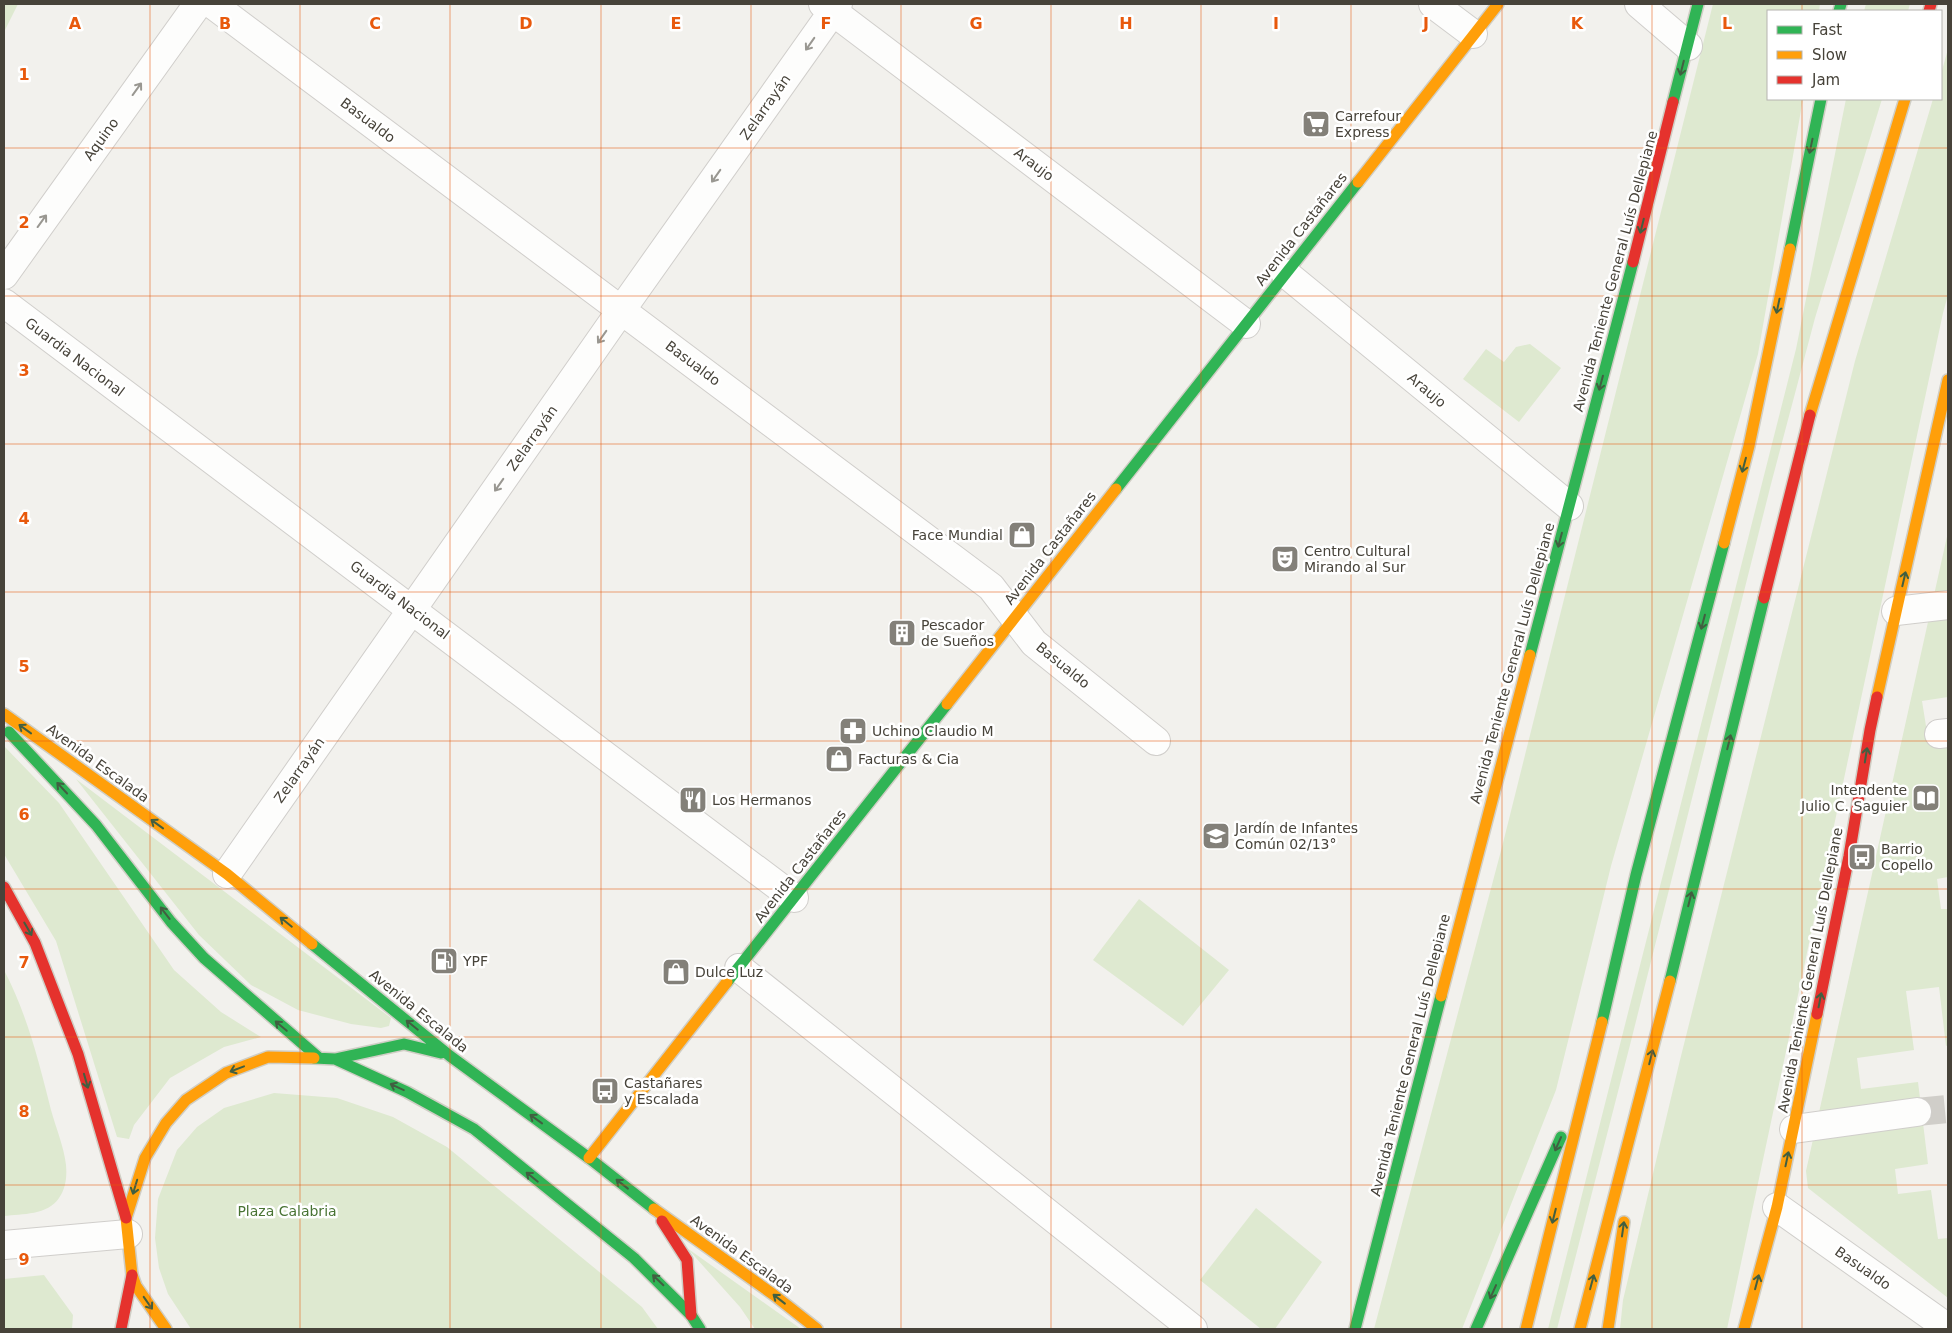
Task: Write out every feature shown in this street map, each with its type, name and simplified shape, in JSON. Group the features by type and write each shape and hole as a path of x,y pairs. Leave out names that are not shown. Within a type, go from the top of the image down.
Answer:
{"main road":[{"name":"Avenida Castañares","path":"589,1158 1498,4"},
{"name":"Avenida Teniente General Luís Dellepiane","path":"1355,1329 1698,4"},
{"path":"1526,1329 1592,1067 1636,875 1749,446 1821,100"},
{"path":"1580,1329 1643,1089 1815,393 1905,100"},
{"name":"Avenida Teniente General Luís Dellepiane","path":"1744,1329 1777,1207 1794,1129 1849,856 1870,730 1948,380"},
{"name":"Avenida Escalada","path":"4,714 227,874 450,1056 589,1158 655,1210 774,1295 817,1329"},
{"path":"4,727 96,825 171,922 204,958 318,1058"},
{"path":"4,887 35,943 78,1054 127,1226 132,1275 136,1286 166,1329"},
{"path":"127,1226 144,1158 166,1123 186,1100 226,1073 268,1057 335,1059 404,1044 450,1056"},
{"path":"335,1059 407,1092 474,1129 634,1258 691,1315 700,1329"},
{"path":"1476,1329 1592,1067"},
{"path":"1629,1185 1643,1089"},
{"path":"655,1210 687,1260 691,1315"},
{"path":"1608,1329 1625,1214"},
{"path":"121,1329 132,1275"}],"street":[{"name":"Aquino","path":"4,275 198,4"},
{"name":"Basualdo","path":"212,4 991,587 1034,643 1156,741"},
{"path":"1433,4 1473,34"},
{"path":"1639,4 1688,46"},
{"name":"Zelarrayán","path":"227,874 622,309 831,6"},
{"name":"Araujo","path":"831,6 1246,324"},
{"name":"Araujo","path":"1285,273 1569,506"},
{"name":"Guardia Nacional","path":"4,303 794,898"},
{"path":"1896,611 1948,605"},
{"path":"739,968 1193,1329"},
{"path":"1794,1129 1917,1112"},
{"name":"Basualdo","path":"1777,1207 1948,1328"},
{"path":"4,1245 127,1226"}],"green space":[{"path":"4,4 18,4 4,32"},
{"path":"1713,4 1820,4 1819,10 1767,10 1767,100 1803,100 1758,354 1611,866 1556,1090 1462,1329 1374,1329 1502,847"},
{"path":"1866,4 1910,4 1908,10 1864,10"},
{"path":"1948,49 1948,295 1727,1329 1620,1329 1623,1300 1680,1060 1855,361 1933,100 1942,100 1942,70"},
{"path":"1846,100 1882,100 1815,318 1771,484 1557,1329 1548,1329 1796,349"},
{"path":"1530,344 1561,368 1519,422 1463,379 1486,349 1504,362 1516,347"},
{"path":"1948,532 1948,697 1922,701 1926,726 1948,724 1948,877 1937,879 1941,909 1948,909 1948,1045 1946,1046 1939,987 1906,991 1914,1050 1857,1058 1861,1089 1918,1082 1928,1164 1895,1169 1898,1194 1931,1190 1938,1239 1948,1238 1948,1298 1808,1188 1806,1171"},
{"path":"4,746 59,803 174,970 221,1012 261,1037 224,1047 170,1078 134,1125 129,1139 117,1137 56,941 4,854"},
{"path":"76,779 391,1018 389,1026 381,1028 351,1024 298,1010 251,985 199,935"},
{"path":"1139,899 1229,970 1183,1026 1093,960"},
{"path":"4,970 32,1038 64,1151 66,1173 65,1186 54,1204 34,1213 4,1216"},
{"name":"Plaza Calabria","path":"274,1093 337,1098 393,1117 447,1147 642,1307 658,1329 191,1329 168,1294 159,1268 155,1238 158,1199 177,1150 197,1127 224,1108"},
{"path":"1256,1208 1322,1262 1275,1329 1261,1329 1200,1280"},
{"path":"687,1248 801,1329 755,1329 740,1307"},
{"path":"44,1275 73,1315 72,1329 4,1329 4,1279"}],"tunnel":[{"path":"1917,1112 1948,1109"}],"traffic: fast":[{"path":"1673,102 1698,4"},
{"path":"1839,10 1841,4"},
{"path":"1790,249 1821,100"},
{"path":"1116,489 1358,182"},
{"path":"1530,655 1633,262"},
{"path":"1602,1022 1636,875 1724,543"},
{"path":"1670,981 1764,598"},
{"path":"727,982 947,704"},
{"path":"9,732 96,825 171,922 204,958 319,1058"},
{"path":"312,944 450,1056 589,1158 654,1209"},
{"path":"1355,1329 1441,996"},
{"path":"314,1058 335,1059 404,1044 441,1053"},
{"path":"335,1059 407,1092 474,1129 634,1258 691,1315 700,1329"},
{"path":"1476,1329 1561,1137"}],"traffic: slow":[{"path":"1358,182 1498,4"},
{"path":"1810,415 1905,100"},
{"path":"1724,543 1749,446 1790,249"},
{"path":"1877,697 1948,380"},
{"path":"947,704 1116,489"},
{"path":"1441,996 1530,655"},
{"path":"4,714 227,874 312,944"},
{"path":"1580,1329 1670,981"},
{"path":"589,1158 727,982"},
{"path":"1744,1329 1777,1207 1817,1014"},
{"path":"1526,1329 1602,1022"},
{"path":"166,1329 136,1286 132,1275 126,1218 145,1158 166,1123 186,1100 226,1073 268,1057 314,1058"},
{"path":"654,1209 774,1295 817,1329"},
{"path":"1608,1329 1624,1222"}],"traffic: jam":[{"path":"1929,10 1931,4"},
{"path":"1633,262 1673,102"},
{"path":"1764,598 1810,415"},
{"path":"1817,1014 1849,856 1877,697"},
{"path":"4,887 35,943 78,1054 126,1218"},
{"path":"662,1221 687,1260 691,1315"},
{"path":"121,1329 132,1275"}],"place":[{"name":"Carrefour Express","path":"1316,124"},
{"name":"Face Mundial","path":"1022,535"},
{"name":"Centro Cultural Mirando al Sur","path":"1285,559"},
{"name":"Pescador de Sueños","path":"902,633"},
{"name":"Uchino Claudio M","path":"853,731"},
{"name":"Facturas & Cia","path":"839,759"},
{"name":"Intendente Julio C. Saguier","path":"1926,798"},
{"name":"Los Hermanos","path":"693,800"},
{"name":"Jardín de Infantes Común 02/13°","path":"1216,836"},
{"name":"Barrio Copello","path":"1862,857"},
{"name":"YPF","path":"444,961"},
{"name":"Dulce Luz","path":"676,972"},
{"name":"Castañares y Escalada","path":"605,1091"}]}
